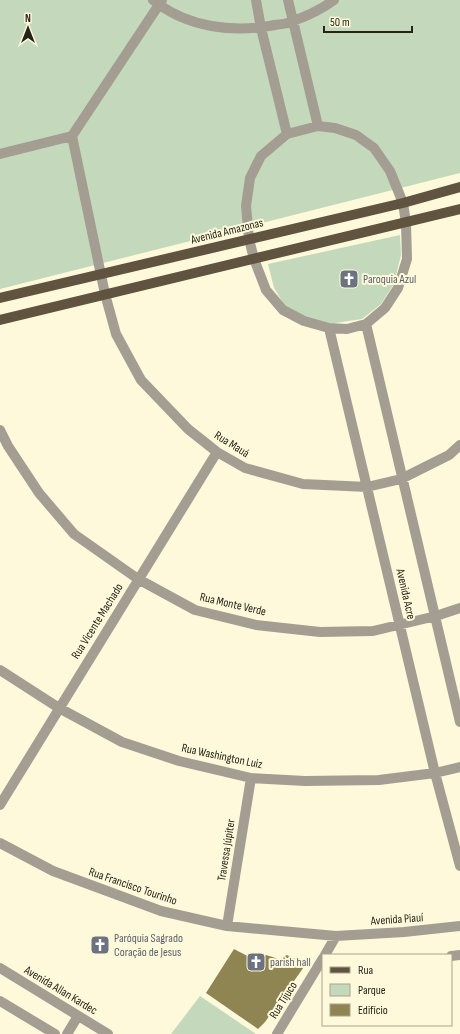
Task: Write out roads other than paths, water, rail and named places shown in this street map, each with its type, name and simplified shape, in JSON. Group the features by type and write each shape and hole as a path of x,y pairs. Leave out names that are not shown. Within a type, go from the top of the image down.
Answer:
{"main road":[{"name":"Avenida Amazonas","path":"0,298 403,203 460,188"},
{"path":"0,320 460,209"}],"street":[{"path":"256,0 261,28 287,134"},
{"path":"288,0 292,22 318,126"},
{"path":"0,154 72,136 158,2 187,20 208,26 232,29 261,28 292,22 326,6 334,0"},
{"path":"318,126 335,128 356,135 374,148 390,171 403,203 406,223 407,259 398,288 385,308 366,324 347,328 329,328 304,321 283,310 266,290 254,259 249,239 246,206 250,178 261,156 287,134 318,126"},
{"name":"Rua Mauá","path":"72,136 105,294 116,334 140,380 188,429 217,452 245,468 303,484 367,487 401,479 449,455 460,445"},
{"name":"Avenida Acre","path":"366,324 401,479 436,616 460,722"},
{"name":"Avenida Acre","path":"329,328 435,773 460,866"},
{"name":"Rua Monte Verde","path":"0,430 8,446 39,494 74,534 138,579 195,610 256,625 320,632 373,631 436,616 460,608"},
{"name":"Rua Vicente Machado","path":"0,805 217,452"},
{"name":"Rua Washington Luiz","path":"0,670 59,708 122,742 179,761 251,778 305,781 372,780 435,773 460,767"},
{"name":"Travessa Júpiter","path":"227,926 251,778"},
{"name":"Rua Francisco Tourinho","path":"0,843 53,871 161,911 227,926 336,936"},
{"name":"Avenida Piauí","path":"336,936 404,932 460,926"},
{"path":"326,954 336,936"},
{"name":"Rua Tijuco","path":"277,1034 318,974 322,961"},
{"name":"Avenida Allan Kardec","path":"0,968 108,1034"},
{"path":"0,1001 54,1034"},
{"path":"67,1034 78,1016"}],"place":[{"name":"Paroquia Azul","path":"349,279"},
{"name":"Paróquia Sagrado Coração de Jesus","path":"100,945"},
{"name":"parish hall","path":"256,962"}]}
